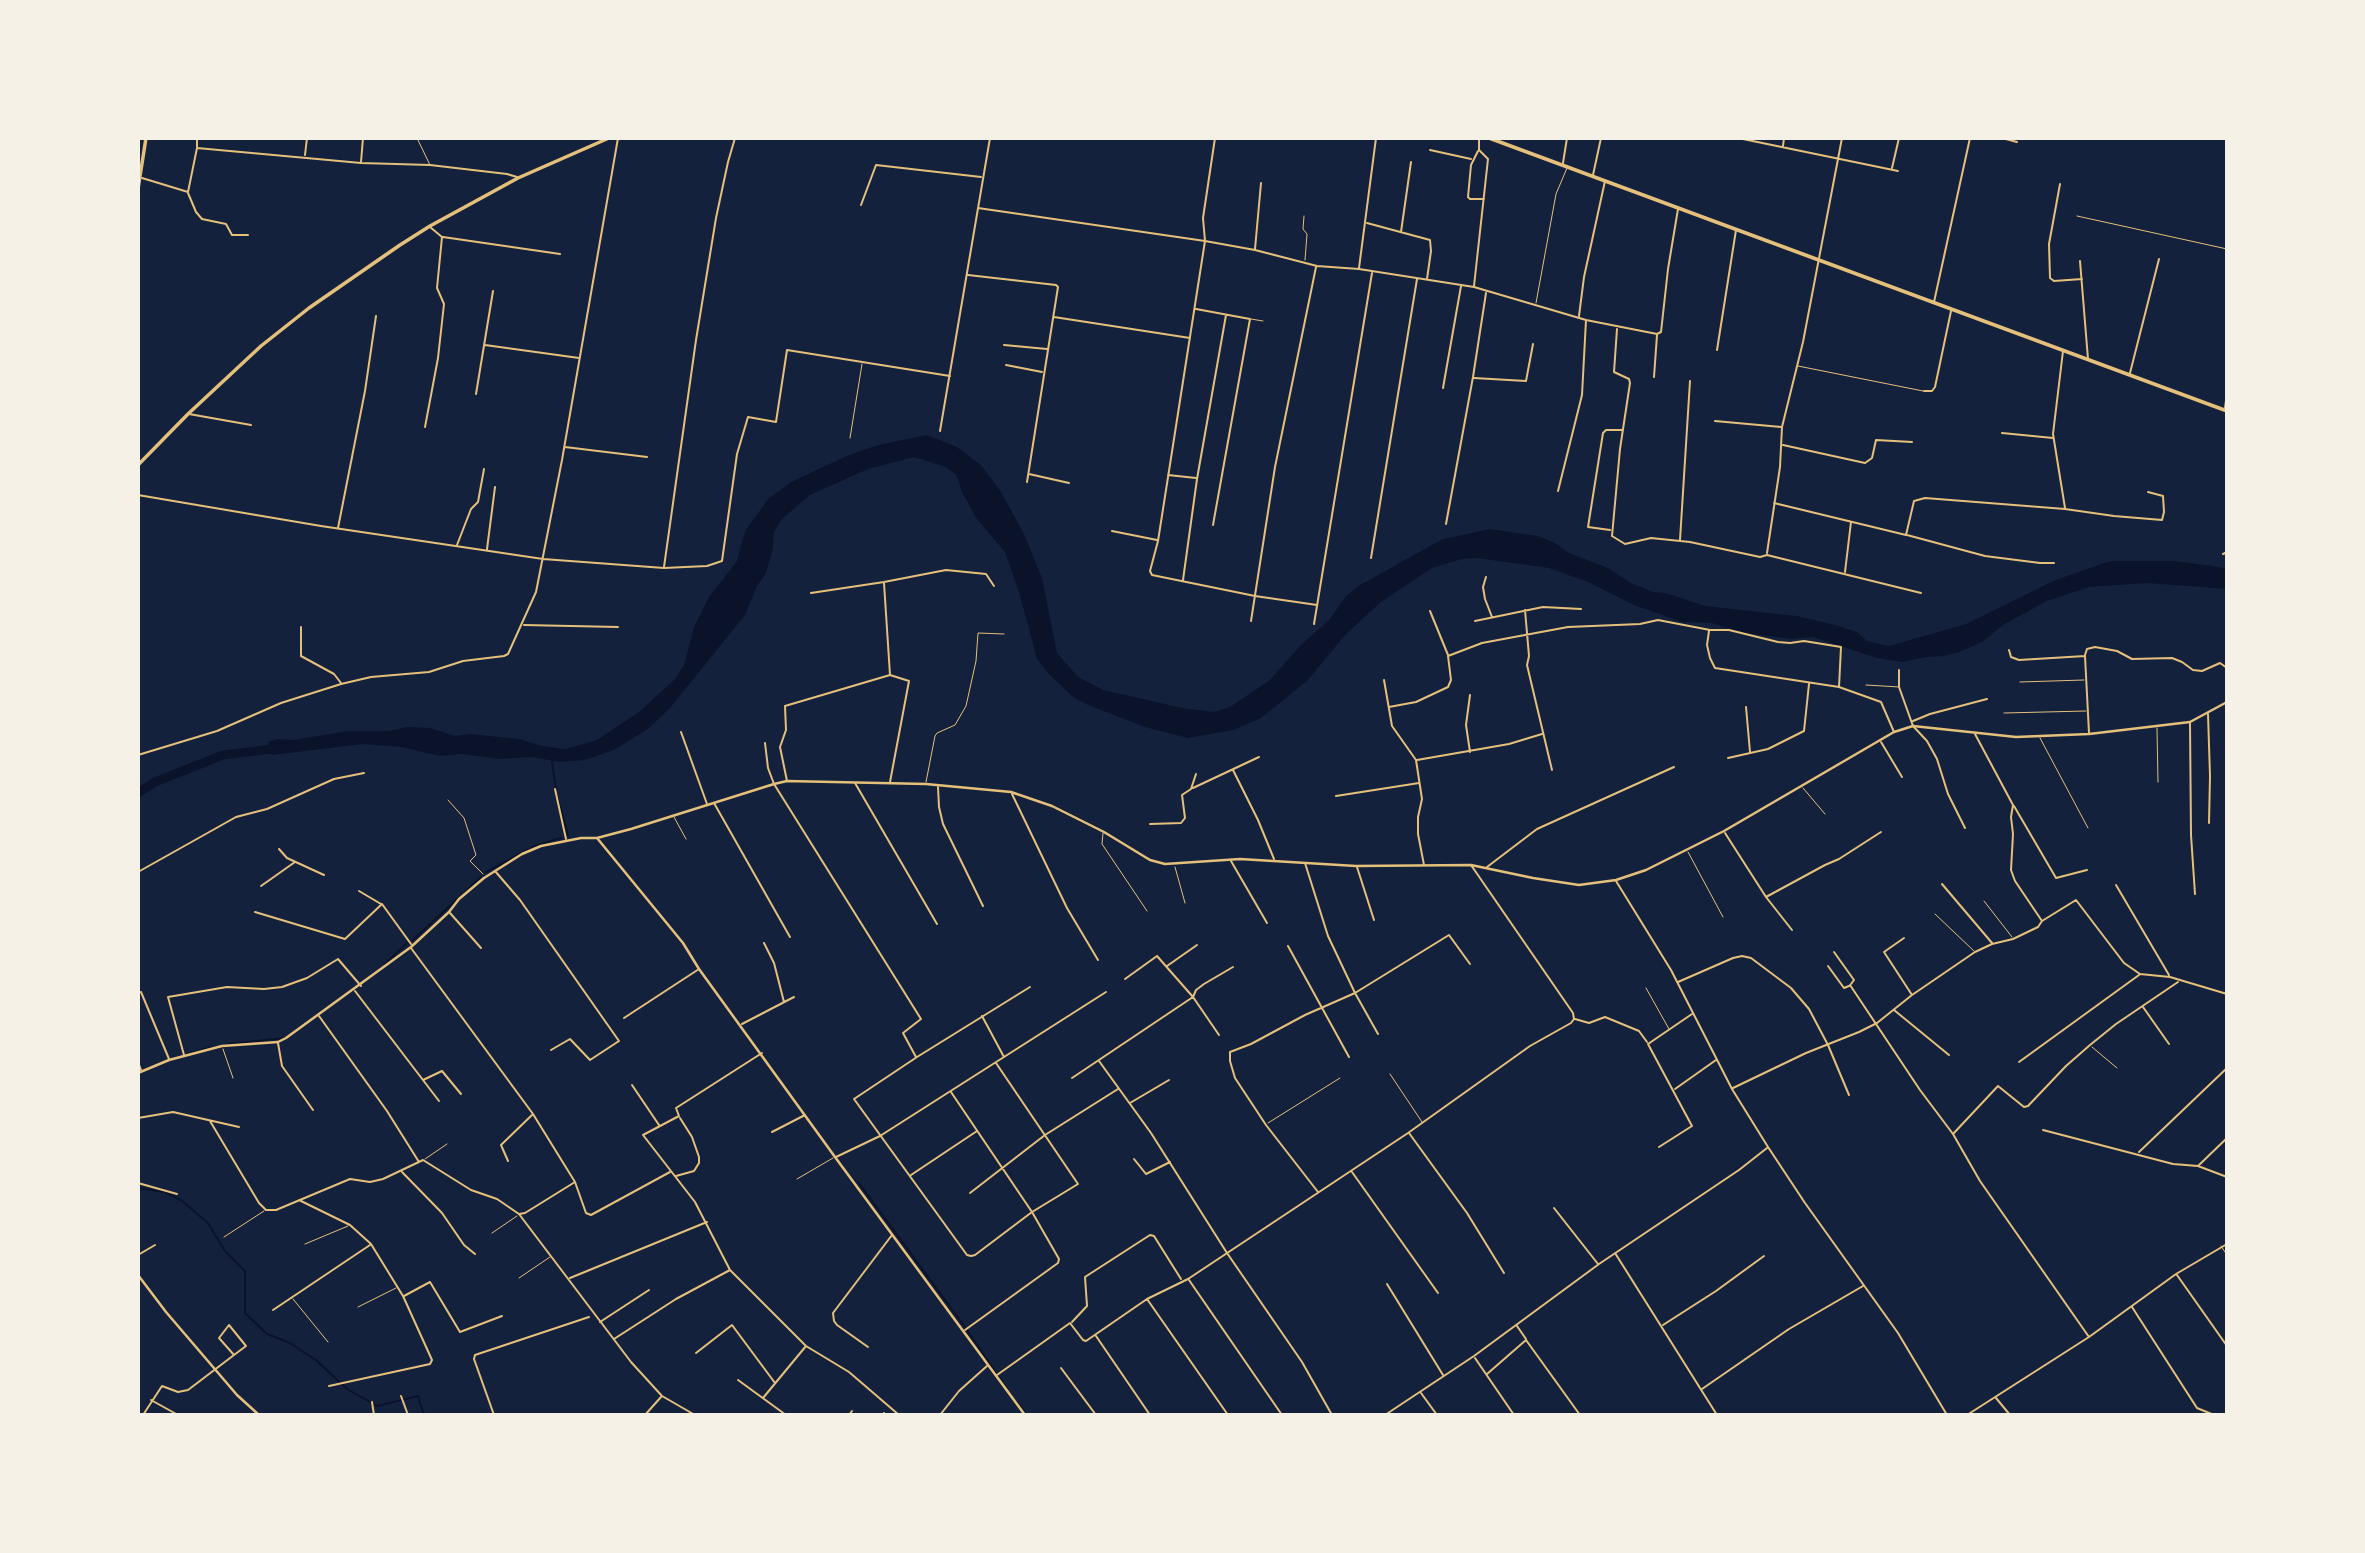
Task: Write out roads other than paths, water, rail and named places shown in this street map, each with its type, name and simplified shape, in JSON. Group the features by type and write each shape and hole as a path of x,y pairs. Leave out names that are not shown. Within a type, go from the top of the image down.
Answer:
{"main road":[{"path":"138,189 146,138"},
{"path":"138,465 261,346 429,226 517,178 610,138"},
{"path":"1489,138 2226,410"}],"street":[{"path":"197,138 188,192 196,212 202,219 226,224 232,234 248,234"},
{"path":"305,156 307,138"},
{"path":"361,163 363,138"},
{"path":"138,755 217,732 281,703 341,684 371,677 429,672 463,661 506,656 523,625 536,592 618,138"},
{"path":"664,568 714,231 727,162 735,138"},
{"path":"940,431 990,138"},
{"path":"1215,138 1203,218 1205,242 1195,309 1158,541 1149,569 1151,574 1255,596 1317,605"},
{"path":"1359,269 1376,138"},
{"path":"1479,138 1479,150 1472,160 1468,197 1484,199"},
{"path":"1566,165 1567,138"},
{"path":"1593,176 1601,138"},
{"path":"1738,138 1898,171"},
{"path":"1783,147 1784,138"},
{"path":"1767,555 1782,427 1798,366 1842,138"},
{"path":"1892,169 1899,138"},
{"path":"1934,303 1970,138"},
{"path":"2002,138 2017,142"},
{"path":"197,148 361,163 430,165 507,174 517,178"},
{"path":"1430,150 1472,160"},
{"path":"1474,287 1488,159 1479,150"},
{"path":"1401,233 1411,162"},
{"path":"861,205 876,164 984,177"},
{"path":"140,177 188,192"},
{"path":"1579,317 1584,277 1605,180"},
{"path":"1255,250 1261,183"},
{"path":"2060,184 2049,244 2050,278 2054,281 2082,279"},
{"path":"978,208 1255,250 1317,265 1474,287 1617,328 1657,334"},
{"path":"1654,377 1657,334 1661,332 1678,208"},
{"path":"1366,222 1430,240 1427,279"},
{"path":"429,226 442,237 560,254"},
{"path":"1717,350 1736,228"},
{"path":"425,427 442,333 444,304 437,288 442,237"},
{"path":"2130,375 2159,259"},
{"path":"2080,261 2088,360"},
{"path":"1251,621 1275,467 1317,265"},
{"path":"1314,624 1373,272"},
{"path":"967,275 1056,285 1058,288 1027,482"},
{"path":"1371,558 1418,278"},
{"path":"1443,388 1461,285"},
{"path":"476,394 493,291"},
{"path":"1446,524 1487,292"},
{"path":"1195,309 1250,319 1213,525"},
{"path":"1924,391 1934,389 1951,310"},
{"path":"1183,580 1197,479 1226,315"},
{"path":"338,528 365,391 376,316"},
{"path":"1052,317 1190,338"},
{"path":"1558,491 1582,395 1586,320"},
{"path":"1617,328 1614,372 1629,379 1630,383 1612,536 1625,544 1651,538 1675,542 1680,540 1760,557 1767,555 1921,593"},
{"path":"484,344 579,358"},
{"path":"1473,377 1527,381 1533,344"},
{"path":"1004,345 1047,349"},
{"path":"138,495 543,559 664,568 707,566 722,561 734,466 748,417 776,422 787,350 950,376"},
{"path":"2063,351 2053,438 2065,509"},
{"path":"1006,365 1043,372"},
{"path":"1680,540 1690,381"},
{"path":"2226,410 2227,392"},
{"path":"188,414 251,425"},
{"path":"1716,421 1782,427"},
{"path":"1611,530 1588,527 1603,433 1606,430 1623,430"},
{"path":"2002,433 2053,438"},
{"path":"1782,445 1865,463 1871,458 1875,441 1878,439 1912,442"},
{"path":"564,447 647,457"},
{"path":"457,546 471,509 478,502 484,470"},
{"path":"1028,474 1069,484"},
{"path":"1168,475 1197,479"},
{"path":"487,551 495,487"},
{"path":"1906,535 1914,501 1925,498 2162,520 2164,496 2148,492"},
{"path":"1774,503 1852,520 1985,556 2054,563"},
{"path":"1845,573 1852,520"},
{"path":"1112,531 1158,541"},
{"path":"811,593 956,569 986,574 994,586"},
{"path":"1486,577 1484,590 1492,618"},
{"path":"884,582 890,675"},
{"path":"1475,621 1543,607 1581,609"},
{"path":"1525,610 1529,656 1527,666 1552,770"},
{"path":"1389,707 1416,702 1448,687 1451,680 1448,656 1430,611"},
{"path":"1448,656 1482,643 1568,627 1640,624 1658,620 1710,630 1729,630 1778,642 1804,641 1841,647 1839,687"},
{"path":"523,625 618,627"},
{"path":"301,627 301,656 334,674 341,684"},
{"path":"1710,630 1707,645 1715,668 1839,687 1881,702 1894,732"},
{"path":"2089,734 2085,656 2087,649 2095,647 2117,651 2132,659 2172,658 2193,670 2202,671 2220,663 2227,668"},
{"path":"2010,650 2011,657 2019,660 2085,656"},
{"path":"1899,670 1899,687 1913,724 1937,759 1948,794 1965,828"},
{"path":"788,782 780,747 786,730 785,707 890,675 909,681 890,783"},
{"path":"1384,681 1392,726 1416,760 1422,799 1418,834 1424,866"},
{"path":"1728,758 1768,748 1804,731 1809,683"},
{"path":"1470,695 1466,725 1470,752"},
{"path":"138,1062 140,1072 169,1060 222,1046 278,1042 303,1028 361,986 411,946 449,912 454,904 494,871 522,854 541,846 597,838 774,784 926,784 1011,792 1052,806 1104,832 1150,860 1175,865 1231,860 1275,860 1356,866 1471,864 1579,885 1616,880 1646,870 1724,831 1894,732 1930,714 1986,699"},
{"path":"1913,724 2016,737 2089,734 2190,722 2227,702"},
{"path":"1746,707 1750,753"},
{"path":"2208,713 2209,823"},
{"path":"2190,722 2191,835 2195,894"},
{"path":"681,732 707,804"},
{"path":"1974,733 2056,878 2087,870"},
{"path":"1416,760 1509,744 1542,734"},
{"path":"1880,740 1902,777"},
{"path":"765,743 768,768 774,784 921,1019 903,1033 917,1058"},
{"path":"1150,824 1181,823 1185,818 1182,794 1259,757"},
{"path":"1487,867 1536,829 1674,766"},
{"path":"1233,770 1275,860"},
{"path":"138,872 236,817 267,809 334,779 364,773"},
{"path":"1191,789 1196,774"},
{"path":"855,783 937,925"},
{"path":"1336,796 1420,783"},
{"path":"939,785 939,807 943,824 983,906"},
{"path":"555,789 567,841"},
{"path":"1011,792 1067,908 1098,960"},
{"path":"713,802 790,937"},
{"path":"2014,805 2011,817 2011,870 2015,881 2042,922"},
{"path":"1724,831 1766,897 1792,930"},
{"path":"1766,897 1839,859 1881,832"},
{"path":"597,838 679,938 835,1157 988,1365 998,1374 1025,1415"},
{"path":"279,849 287,858 324,875"},
{"path":"1231,860 1267,923"},
{"path":"261,886 296,861"},
{"path":"1305,863 1328,936 1378,1034"},
{"path":"1471,864 1573,1013 1574,1019"},
{"path":"1356,866 1374,920"},
{"path":"494,871 520,900 619,1041 590,1060 570,1039 551,1050"},
{"path":"1616,880 1677,982 1732,1089 1768,1147 1898,1333 1947,1415"},
{"path":"1942,884 1992,944"},
{"path":"2116,885 2170,977"},
{"path":"359,891 382,904 533,1114 575,1182 586,1213 592,1215 671,1171"},
{"path":"1732,1089 1877,1023 1912,995 1975,952 2038,927 2076,900 2124,963 2140,974 2170,977 2227,994"},
{"path":"254,912 345,939 382,904"},
{"path":"449,912 481,948"},
{"path":"1318,1193 1266,1125 1235,1078 1230,1052 1355,993 1449,935 1469,964"},
{"path":"1904,938 1884,952 1912,995"},
{"path":"764,943 774,962 784,1002"},
{"path":"1167,966 1197,945"},
{"path":"1288,946 1349,1057"},
{"path":"1828,966 1844,988 1854,980 1835,952"},
{"path":"1125,979 1154,957 1159,958 1193,997 1219,1035"},
{"path":"1677,982 1732,958 1751,958 1791,988 1809,1009 1849,1095"},
{"path":"184,1056 168,997 227,987 282,988 307,978 338,959 361,986"},
{"path":"1072,1078 1193,997 1203,984 1233,967"},
{"path":"624,1018 699,969"},
{"path":"2019,1062 2140,974"},
{"path":"1953,1134 1997,1086 2024,1107 2028,1106 2090,1045 2179,981"},
{"path":"1850,985 1920,1090 1953,1134 1981,1183 2089,1337"},
{"path":"996,1063 1078,1184 1032,1212 971,1256 967,1255 854,1100 1030,987"},
{"path":"354,990 439,1101"},
{"path":"141,992 169,1060"},
{"path":"835,1157 880,1136 1106,992"},
{"path":"741,1025 794,997"},
{"path":"2142,1006 2169,1044"},
{"path":"1893,1009 1950,1055"},
{"path":"1648,1044 1693,1013"},
{"path":"318,1016 339,1042 419,1162"},
{"path":"982,1016 1005,1058"},
{"path":"1574,1019 1589,1023 1605,1017 1639,1031 1648,1044 1692,1127 1659,1147"},
{"path":"1070,1323 1084,1341 1096,1335 1147,1299 1181,1280 1188,1279 1227,1254 1530,1046 1574,1019"},
{"path":"278,1042 282,1066 313,1110"},
{"path":"675,1176 694,1171 699,1163 692,1137 676,1108 762,1052"},
{"path":"1674,1090 1717,1060"},
{"path":"1099,1061 1170,1162 1227,1254 1302,1362 1332,1415"},
{"path":"2138,1153 2227,1068"},
{"path":"422,1081 442,1071 461,1094"},
{"path":"1129,1104 1169,1080"},
{"path":"632,1085 660,1126"},
{"path":"970,1193 1045,1135 1118,1088"},
{"path":"951,1092 1032,1212 1057,1254 1058,1263 963,1331"},
{"path":"138,1118 173,1112 239,1127"},
{"path":"508,1161 501,1145 533,1114"},
{"path":"772,1132 806,1115"},
{"path":"680,1116 643,1135 695,1202 730,1270 806,1346 849,1372 899,1415"},
{"path":"211,1121 259,1203 266,1210 276,1210 350,1179 370,1182 423,1160 471,1190 497,1199 519,1214 614,1340 662,1396 695,1415"},
{"path":"2043,1130 2173,1164 2198,1166 2227,1177"},
{"path":"911,1175 978,1131"},
{"path":"1408,1132 1467,1213 1504,1273"},
{"path":"2198,1166 2227,1138"},
{"path":"1385,1415 1474,1356 1598,1264 1739,1170 1768,1147"},
{"path":"1134,1159 1146,1174 1170,1162"},
{"path":"401,1171 442,1213 464,1245 475,1254"},
{"path":"1351,1171 1438,1293"},
{"path":"519,1214 525,1213 575,1182"},
{"path":"138,1183 177,1194"},
{"path":"299,1199 350,1226 371,1244 403,1296 432,1360 430,1364 329,1386"},
{"path":"1554,1208 1598,1264"},
{"path":"569,1279 707,1222"},
{"path":"868,1347 837,1325 833,1313 893,1235"},
{"path":"998,1374 1070,1323 1087,1306 1086,1277 1150,1235 1154,1236 1181,1280"},
{"path":"273,1310 371,1244"},
{"path":"1967,1415 2089,1337 2176,1274 2227,1244"},
{"path":"138,1255 155,1245"},
{"path":"1615,1253 1717,1415"},
{"path":"1662,1326 1764,1256"},
{"path":"614,1340 676,1299 730,1270"},
{"path":"2176,1274 2227,1346"},
{"path":"138,1275 237,1395 259,1415"},
{"path":"1188,1279 1282,1415"},
{"path":"403,1296 430,1282 460,1332 502,1316"},
{"path":"1387,1284 1444,1376"},
{"path":"1702,1389 1789,1329 1864,1286"},
{"path":"600,1322 649,1290"},
{"path":"1147,1299 1228,1415"},
{"path":"2132,1307 2197,1408 2214,1415"},
{"path":"494,1415 474,1359 477,1353 589,1317"},
{"path":"143,1415 150,1400 162,1386 178,1392 188,1390 234,1356 246,1345 229,1325 219,1337 234,1356"},
{"path":"696,1353 732,1325 775,1383"},
{"path":"1516,1325 1580,1415"},
{"path":"1096,1335 1150,1415"},
{"path":"1486,1374 1526,1340"},
{"path":"763,1398 806,1346"},
{"path":"1474,1356 1514,1415"},
{"path":"940,1415 958,1391 988,1365"},
{"path":"1061,1368 1096,1415"},
{"path":"738,1380 786,1415"},
{"path":"1421,1392 1437,1415"},
{"path":"401,1396 408,1415"},
{"path":"645,1415 662,1396"},
{"path":"1996,1397 2010,1415"},
{"path":"150,1400 178,1415"},
{"path":"372,1402 374,1415"},
{"path":"849,1415 852,1411"}],"lane":[{"path":"417,138 430,165"},
{"path":"1536,306 1556,194 1566,165"},
{"path":"1304,216 1303,229 1307,234 1305,262"},
{"path":"2077,216 2227,249"},
{"path":"1250,319 1263,321"},
{"path":"850,438 863,362"},
{"path":"1798,366 1924,391"},
{"path":"926,784 935,736 955,725 965,706 976,661 978,633 1004,634"},
{"path":"2020,682 2086,680"},
{"path":"1866,685 1899,687"},
{"path":"2004,713 2088,710"},
{"path":"2157,726 2158,782"},
{"path":"2039,736 2088,828"},
{"path":"1802,786 1825,814"},
{"path":"448,800 464,818 476,855 470,861 483,874"},
{"path":"673,816 686,839"},
{"path":"1104,832 1102,844 1147,911"},
{"path":"1687,850 1723,917"},
{"path":"1175,865 1185,903"},
{"path":"1983,901 2013,939"},
{"path":"1935,914 1975,952"},
{"path":"1646,988 1669,1029"},
{"path":"2090,1045 2117,1068"},
{"path":"222,1046 233,1078"},
{"path":"1390,1074 1422,1122"},
{"path":"1266,1125 1340,1078"},
{"path":"423,1160 447,1144"},
{"path":"797,1179 835,1157"},
{"path":"224,1237 266,1210"},
{"path":"492,1233 519,1214"},
{"path":"305,1244 350,1226"},
{"path":"2221,1246 2227,1255"},
{"path":"519,1278 552,1256"},
{"path":"358,1307 398,1287"},
{"path":"291,1297 328,1342"}],"water":[{"path":"927,435 957,447 982,466 1001,492 1024,534 1042,578 1057,653 1078,677 1103,690 1182,708 1214,712 1230,707 1270,680 1301,645 1330,619 1346,596 1360,585 1443,539 1490,529 1538,536 1653,592 1666,593 1705,606 1797,616 1857,632 1867,641 1889,646 1966,624 2053,581 2110,561 2174,561 2227,569 2227,589 2147,583 2089,587 2047,601 2003,625 1982,642 1962,651 1902,662 1877,658 1813,637 1792,639 1745,633 1712,623 1682,622 1634,605 1588,582 1549,568 1477,558 1462,559 1432,568 1381,602 1346,634 1308,680 1261,718 1233,730 1188,738 1145,727 1088,705 1074,698 1050,675 1037,659 1005,552 977,519 962,492 956,474 943,466 914,457 868,469 810,495 782,519 774,532 766,573 757,586 745,615 670,708 648,729 614,750 585,760 559,762 532,757 500,759 462,754 439,756 402,747 363,744 272,755 268,742 277,739 293,740 348,731 390,731 407,727 431,728 454,736 470,734 519,739 566,749 597,740 639,712 675,679 684,665 694,627 709,597 737,561 745,531 769,498 793,481 849,455 878,445"}],"waterway":[{"path":"138,793 155,782 223,755 281,748"},
{"path":"552,761 556,790"},
{"path":"557,795 568,835"},
{"path":"486,872 535,846 561,838"},
{"path":"413,940 481,877"},
{"path":"385,964 407,943"},
{"path":"228,1044 285,1038"},
{"path":"187,1054 212,1047"},
{"path":"858,1182 965,1327"},
{"path":"138,1188 165,1192 181,1200 208,1223 225,1251 245,1271 245,1313 267,1334 290,1343 317,1361 347,1389 377,1406 418,1396 424,1415"},
{"path":"967,1330 1007,1389"},
{"path":"1017,1402 1027,1415"}]}
